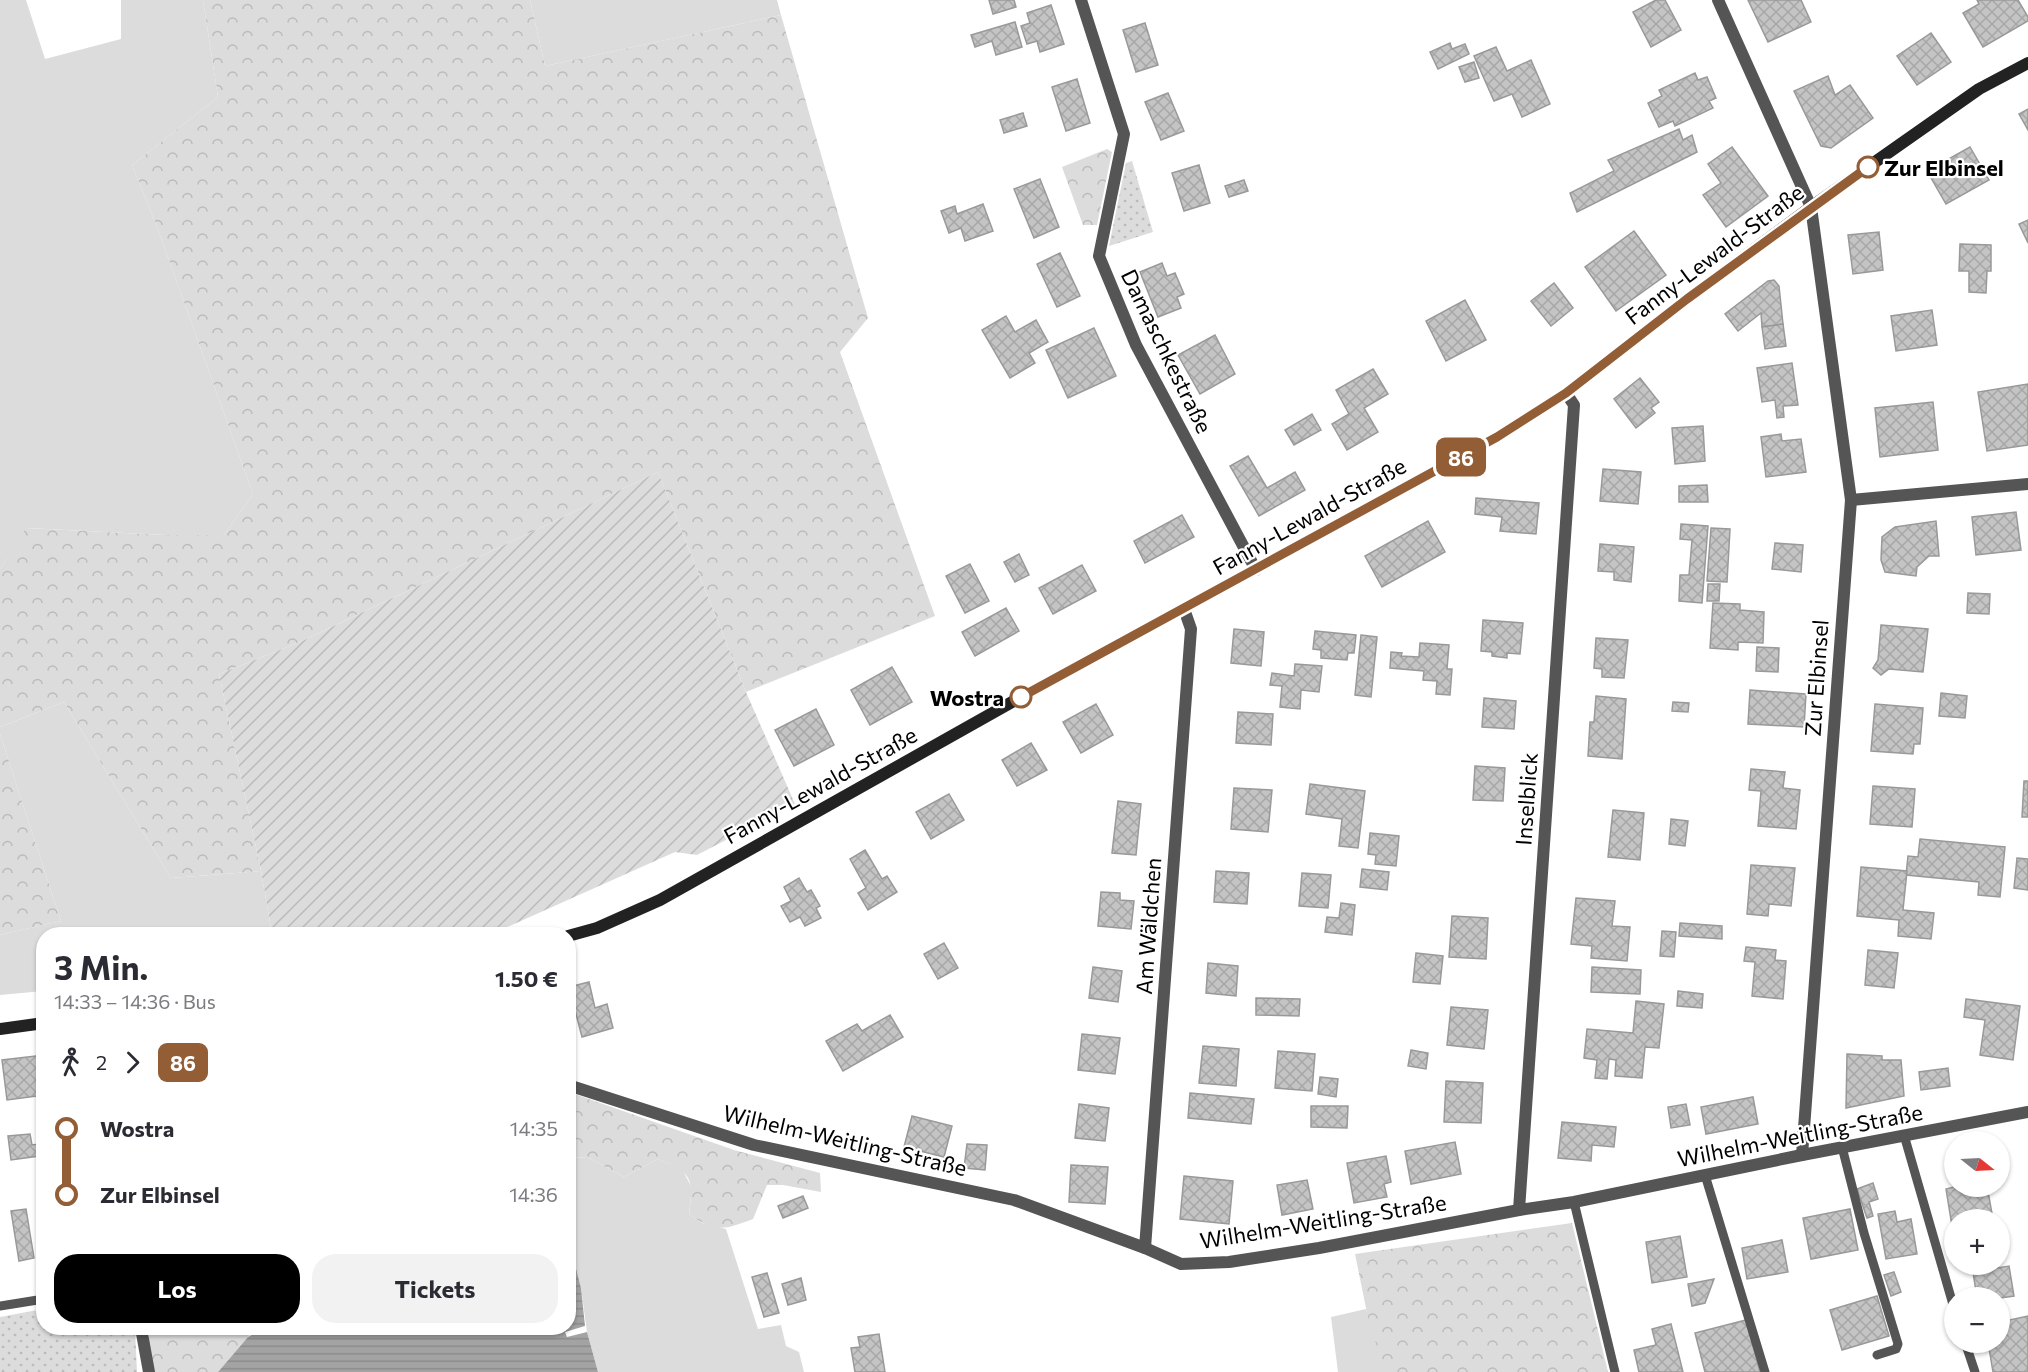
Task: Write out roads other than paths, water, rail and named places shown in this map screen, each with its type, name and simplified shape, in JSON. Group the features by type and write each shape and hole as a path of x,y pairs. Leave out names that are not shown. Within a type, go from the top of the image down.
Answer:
{"street":[{"name":"Damaschkestraße","path":"1081,0 1124,134 1098,256 1136,345 1256,570"},
{"name":"Zur Elbinsel","path":"1718,0 1811,207 1851,500 1802,1155"},
{"name":"Fanny-Lewald-Straße","path":"576,934 597,928 660,900 990,714 1497,437 1566,393 1811,207 1979,89 2028,63"},
{"name":"Inselblick","path":"1519,1210 1574,405 1566,393"},
{"path":"1851,500 2028,484"},
{"name":"Am Wäldchen","path":"1145,1248 1191,629 1184,609"},
{"path":"0,1029 36,1024"},
{"name":"Wilhelm-Weitling-Straße","path":"576,1087 754,1145 1014,1200 1145,1248 1181,1264 1229,1262 1319,1248 1519,1210 1574,1202 1842,1147 2028,1112"},
{"path":"142,1335 149,1372"}],"lane":[{"path":"1904,1135 1948,1287"},
{"path":"1842,1147 1864,1233 1898,1344 1896,1349 1877,1355"},
{"path":"1705,1175 1765,1372"},
{"path":"1574,1202 1615,1372"},
{"path":"0,1306 36,1300"},
{"path":"1969,1353 1975,1372"}],"place":[{"name":"Zur Elbinsel","path":"1868,167"},
{"name":"Wostra","path":"1021,697"}]}
